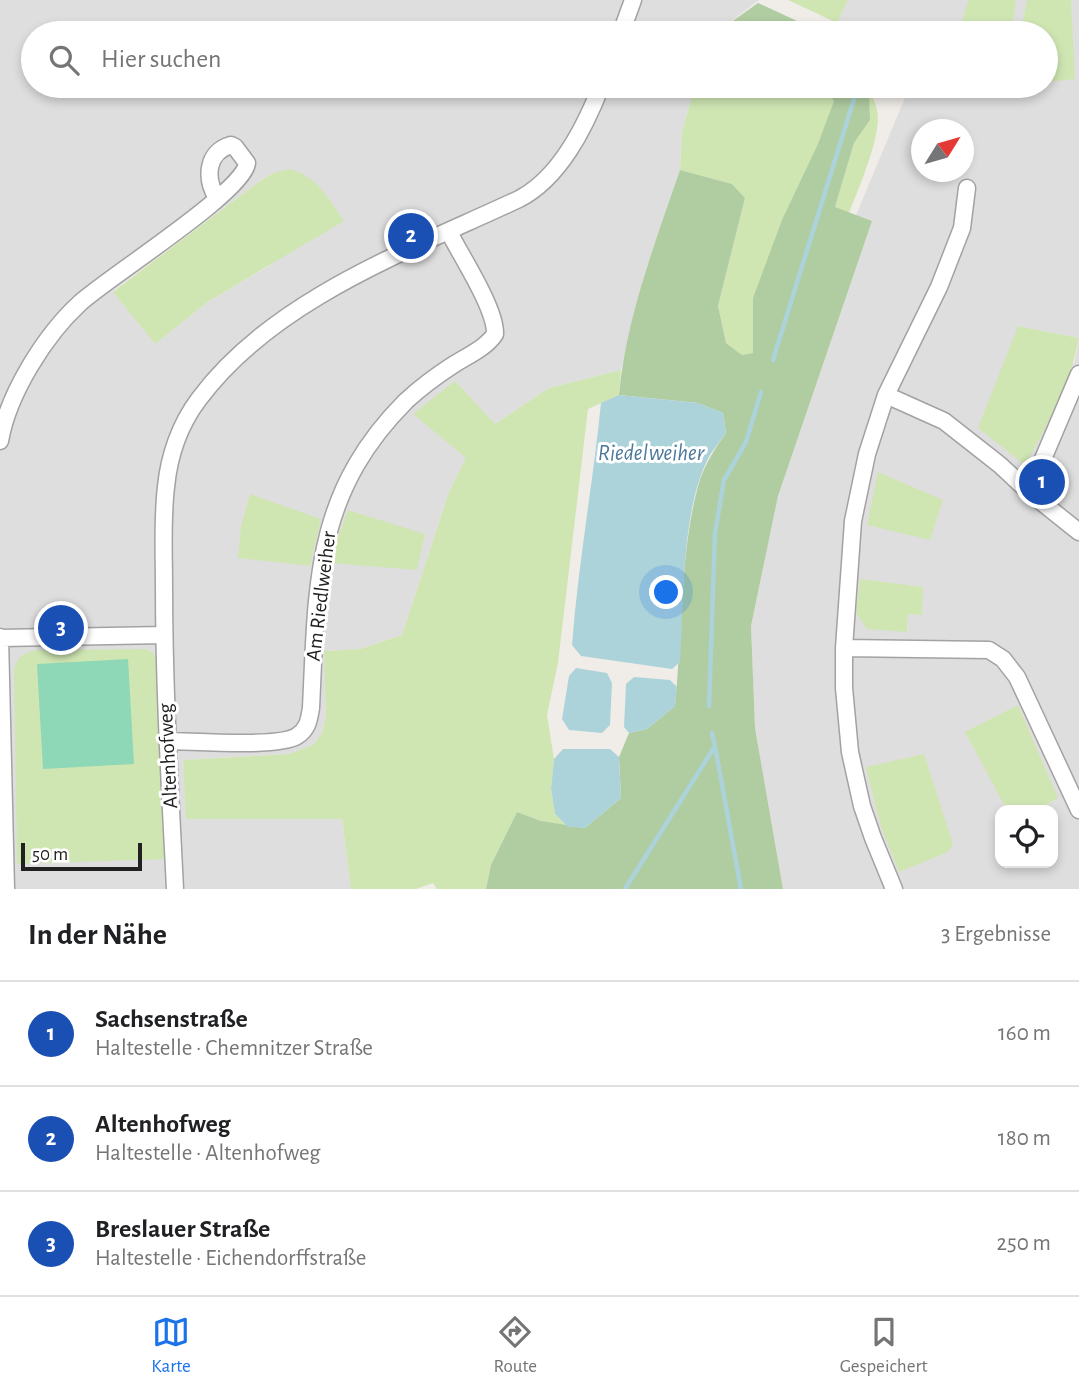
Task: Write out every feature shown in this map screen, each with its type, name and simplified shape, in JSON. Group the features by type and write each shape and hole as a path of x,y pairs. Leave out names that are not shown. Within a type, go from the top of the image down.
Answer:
{"street":[{"path":"625,21 633,0"},
{"name":"Altenhofweg","path":"175,889 163,635 166,486 181,428 199,399 244,351 298,309 356,275 539,187 565,155 595,98"},
{"path":"894,889 862,806 850,752 844,688 844,648 853,521 867,454 886,394 943,275 962,228 967,188"},
{"path":"0,436 33,364 46,343 78,305 217,198"},
{"name":"Am Riedlweiher","path":"167,741 268,742 295,737 309,722 319,577 325,541 337,502 351,474 391,416 425,385 486,344 495,334 490,312 449,232"},
{"path":"1029,492 1079,374"},
{"path":"886,394 944,421 1079,532"},
{"path":"6,889 0,637 163,635"},
{"path":"844,648 989,650 1003,659 1017,677 1079,810"}],"shaded area":[{"path":"0,0 759,0 732,21 21,21 21,98 692,98 682,132 680,170 645,272 621,370 549,388 495,424 414,414 467,458 449,492 402,635 360,649 325,651 326,716 322,733 313,745 289,754 183,760 187,819 342,819 351,889 0,889","holes":["273,173 269,266 209,301 155,344 113,291"]},
{"path":"848,0 1079,0 1079,338 1018,326 1015,337 1074,364 1079,340 1079,889 783,889 755,728 751,626 778,496 872,221 856,215 905,98 1058,98 1058,21 837,21","holes":["860,580 923,587 908,614 907,632"]}],"green space":[{"path":"788,0 848,0 838,21"},
{"path":"968,0 1016,0 1013,21 962,21"},
{"path":"1027,0 1071,0 1075,79 1058,81 1058,21 1023,21"},
{"path":"758,3 797,21 733,21"},
{"path":"692,98 832,98 834,101 754,334 753,353 742,355 726,343 718,306 745,198 732,184 680,170 682,132"},
{"path":"832,98 869,98 870,120 854,143 835,207 872,221 778,496 751,626 755,728 783,889 486,889 491,865 517,812 541,821 585,828 621,798 619,757 629,733 647,729 675,706 684,569 691,515 702,475 712,453 726,433 723,413 698,403 619,395 635,309 680,170 732,184 745,198 718,306 726,343 742,355 753,353 753,298 782,220 818,144 834,101"},
{"path":"869,98 873,98 878,120 876,133 869,162 849,213 835,207 854,143 870,120"},
{"path":"290,169 315,183 344,221 209,301 155,344 113,292 257,183 273,173"},
{"path":"1018,326 1079,338 1064,388 1025,465 978,428"},
{"path":"621,370 619,395 588,409 558,663 547,715 554,759 551,789 555,814 568,827 517,812 491,865 486,889 437,889 433,883 416,889 351,889 342,819 186,819 183,760 289,754 313,745 322,733 326,716 324,651 360,649 402,635 449,492 466,458 413,414 455,381 495,424 549,388"},
{"path":"878,472 943,500 930,540 867,525"},
{"path":"250,494 321,519 310,566 238,558 241,526"},
{"path":"348,510 425,534 417,570 331,563"},
{"path":"860,579 923,587 922,615 908,614 907,632 867,629 856,613"},
{"path":"146,649 154,654 158,665 166,859 17,864 14,670 17,661 25,654 38,650"},
{"path":"128,659 134,764 43,769 37,664"},
{"path":"1018,705 1058,798 1046,805 1004,805 965,732"},
{"path":"924,754 953,844 948,852 899,872 881,827 866,767"}],"water":[{"name":"Riedelweiher","path":"619,395 698,403 723,413 726,433 710,455 694,501 686,555 680,662 672,669 581,656 572,645 601,403"},
{"path":"576,668 607,673 612,683 610,725 602,733 569,730 562,719 569,676"},
{"path":"634,677 670,680 677,687 675,706 647,729 629,733 624,727 626,684"},
{"path":"563,749 610,749 619,757 621,798 585,828 568,827 555,814 551,789 554,759"}],"waterway":[{"path":"773,360 853,98"},
{"path":"709,706 715,533 724,480 746,442 761,392"},
{"path":"625,889 715,746 712,733"},
{"path":"715,746 741,889"}],"place":[{"name":"Altenhofweg","path":"411,236"},
{"name":"Sachsenstraße","path":"1042,482"},
{"name":"Breslauer Straße","path":"61,628"}]}
